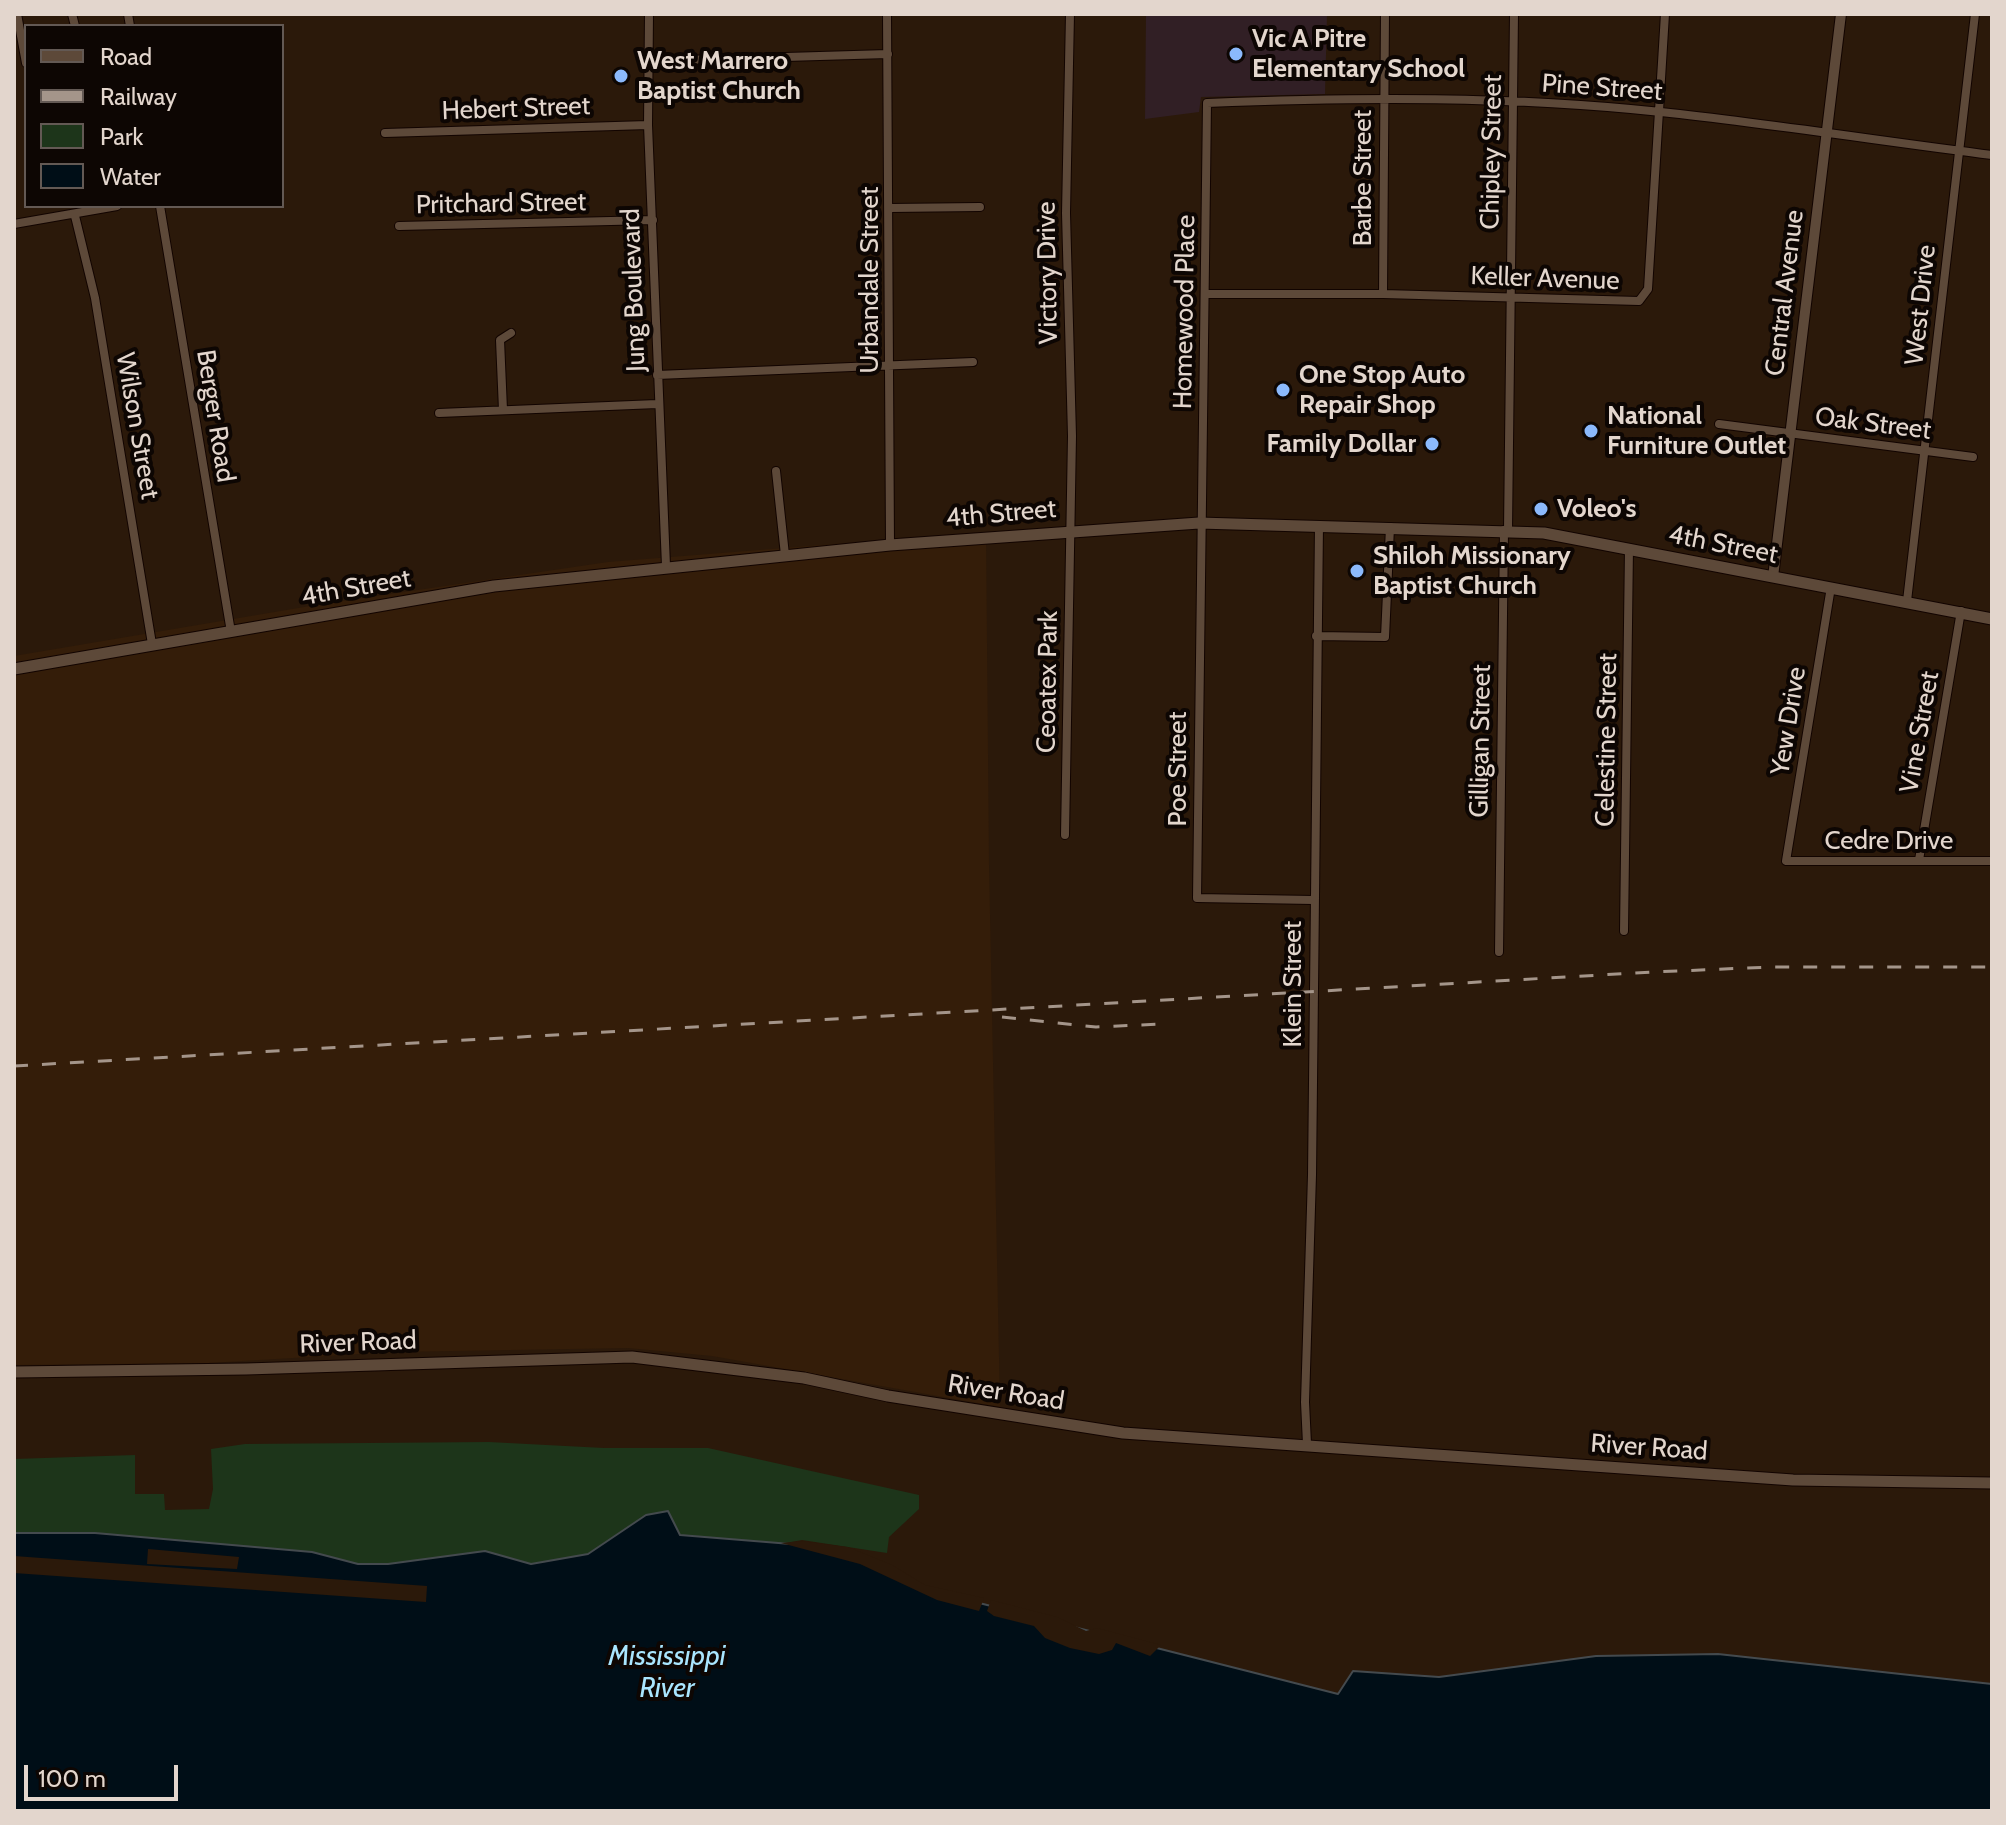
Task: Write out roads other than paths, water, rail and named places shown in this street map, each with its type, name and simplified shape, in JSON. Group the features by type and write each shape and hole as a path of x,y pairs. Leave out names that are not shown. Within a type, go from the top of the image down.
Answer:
{"main road":[{"name":"4th Street","path":"14,669 494,586 890,545 1199,523 1506,530 1629,548 1992,619"},
{"name":"River Road","path":"14,1372 246,1369 632,1357 804,1378 888,1396 1123,1433 1793,1480 1992,1483"}],"street":[{"path":"17,14 24,52"},
{"name":"Jung Boulevard","path":"649,14 648,125 666,566"},
{"name":"Urbandale Street","path":"887,14 890,545"},
{"name":"Victory Drive","path":"1070,14 1066,213 1072,436 1070,531"},
{"name":"Barbe Street","path":"1383,294 1385,14"},
{"name":"Chipley Street","path":"1506,530 1514,14"},
{"name":"Keller Avenue","path":"1206,294 1383,294 1629,303 1645,297 1648,289 1665,14"},
{"name":"Central Avenue","path":"1773,577 1841,14"},
{"name":"West Drive","path":"1907,601 1975,14"},
{"path":"649,61 888,54"},
{"name":"Pine Street","path":"1207,103 1513,102 1660,112 1992,155"},
{"name":"Homewood Place","path":"1199,523 1206,294 1207,103"},
{"name":"Hebert Street","path":"385,133 648,125"},
{"path":"890,208 980,207"},
{"path":"47,217 49,208"},
{"path":"14,224 47,217 75,216 105,208"},
{"name":"Berger Road","path":"160,208 231,632"},
{"name":"Wilson Street","path":"75,216 95,298 152,644"},
{"name":"Pritchard Street","path":"399,226 653,220"},
{"path":"503,410 500,340 511,333"},
{"path":"657,375 973,362"},
{"path":"439,413 657,404"},
{"name":"Oak Street","path":"1719,424 1973,457"},
{"path":"776,471 785,555"},
{"name":"Poe Street","path":"1199,523 1197,898 1313,900"},
{"name":"Klein Street","path":"1307,1444 1305,1402 1312,1175 1319,525"},
{"path":"1316,636 1385,637 1390,526"},
{"name":"Gilligan Street","path":"1499,952 1506,530"},
{"name":"Ceoatex Park","path":"1065,835 1070,531"},
{"name":"Celestine Street","path":"1624,931 1629,548"},
{"name":"Yew Drive","path":"1786,861 1831,587"},
{"name":"Vine Street","path":"1919,860 1961,611"},
{"name":"Cedre Drive","path":"1786,861 1992,861"}],"water":[{"name":"Mississippi River","path":"668,1511 680,1535 840,1548 924,1589 1338,1694 1353,1671 1439,1677 1596,1656 1718,1654 1992,1684 1992,1811 14,1811 14,1533 95,1533 312,1552 358,1564 388,1564 485,1551 531,1564 588,1554 646,1515"}],"railway":[{"path":"14,1066 1653,972 1771,967 1992,967"},
{"path":"1002,1017 1096,1027 1162,1024"}],"place":[{"name":"Vic A Pitre Elementary School","path":"1236,54"},
{"name":"West Marrero Baptist Church","path":"621,76"},
{"name":"One Stop Auto Repair Shop","path":"1283,390"},
{"name":"National Furniture Outlet","path":"1591,431"},
{"name":"Family Dollar","path":"1432,444"},
{"name":"Voleo's","path":"1541,509"},
{"name":"Shiloh Missionary Baptist Church","path":"1357,571"}]}
